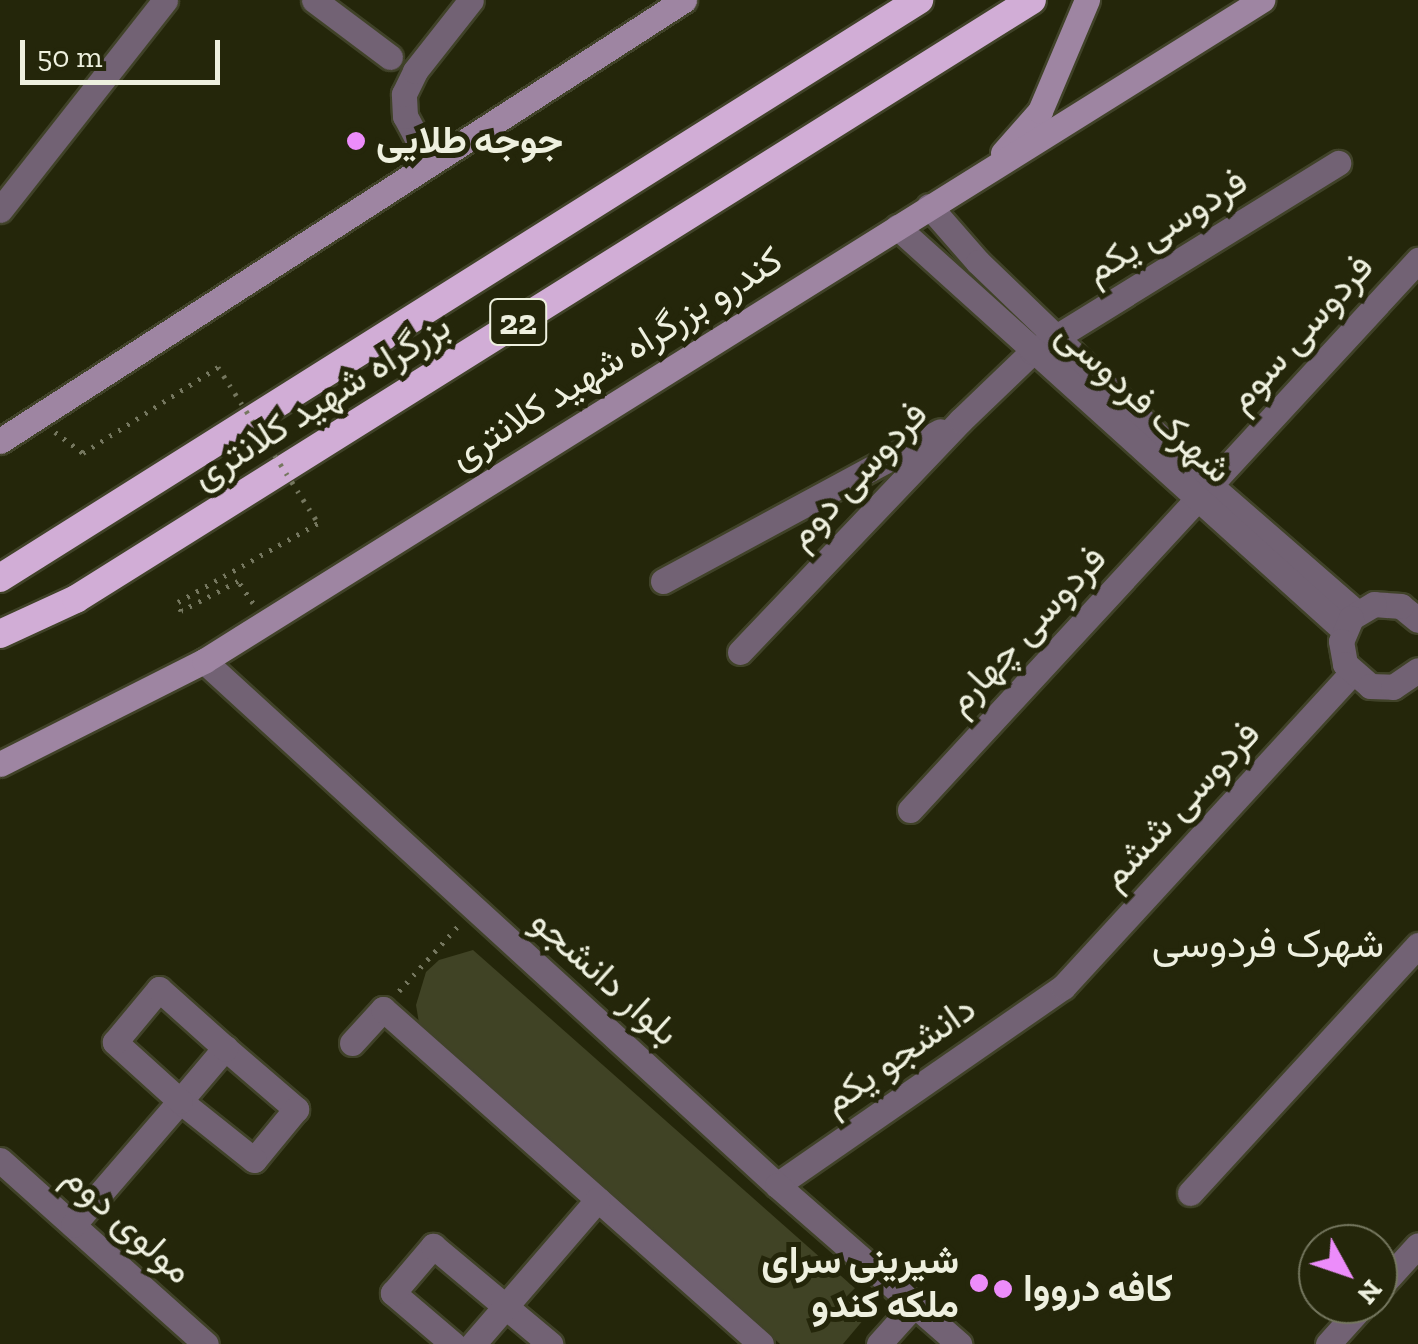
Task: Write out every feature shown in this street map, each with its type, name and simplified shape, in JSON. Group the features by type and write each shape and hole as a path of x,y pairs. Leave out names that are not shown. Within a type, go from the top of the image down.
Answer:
{"highway":[{"name":"بزرگراه شهید کلانتری","path":"0,578 919,0"},
{"name":"بزرگراه شهید کلانتری","path":"0,634 76,599 1032,0"}],"main road":[{"path":"0,440 684,0"},
{"path":"983,175 1040,111 1088,0"},
{"name":"کندرو بزرگراه شهید کلانتری","path":"0,764 204,661 1262,0"}],"street":[{"path":"0,210 165,0"},
{"path":"314,0 390,57"},
{"path":"430,163 405,116 404,94 415,71 471,0"},
{"name":"فردوسی یکم","path":"1032,352 1338,163"},
{"name":"شهرک فردوسی","path":"928,206 1204,493"},
{"name":"شهرک فردوسی","path":"897,227 1032,352 1204,493 1350,621"},
{"name":"فردوسی سوم","path":"1204,493 1418,260"},
{"name":"فردوسی دوم","path":"740,652 961,420 1032,352"},
{"path":"662,581 961,420"},
{"name":"فردوسی چهارم","path":"910,810 1204,493"},
{"path":"1414,680 1370,686 1352,674 1342,653 1350,621 1374,604 1388,603 1416,614"},
{"name":"بلوار دانشجو","path":"204,661 778,1185 959,1344"},
{"name":"فردوسی ششم","path":"1063,987 1352,674"},
{"path":"1190,1193 1418,945"},
{"name":"دانشجو یکم","path":"778,1185 1063,987"},
{"path":"159,989 296,1109 254,1160 180,1100 114,1042 159,989"},
{"path":"352,1043 382,1009 761,1344"},
{"path":"73,1225 225,1048"},
{"name":"مولوی دوم","path":"0,1160 206,1344"},
{"path":"473,1344 598,1199"},
{"path":"1398,1267 1418,1245"},
{"path":"453,1344 394,1293 433,1246 550,1344"},
{"path":"879,1344 914,1304"},
{"path":"1328,1344 1346,1324"}],"path":[{"path":"37,418 82,453 218,368 318,523 178,602 181,611 238,581 265,622"},
{"path":"382,1009 474,908"}],"green space":[{"path":"473,950 875,1306 843,1344 780,1344 419,1023 416,1005 426,972 439,960"}],"place":[{"name":"جوجه طلایی","path":"356,141"},
{"name":"شیرینی سرای ملکه کندو","path":"979,1283"},
{"name":"کافه درووا","path":"1003,1289"}],"district":[{"name":"شهرک فردوسی","path":"1268,943"}]}
